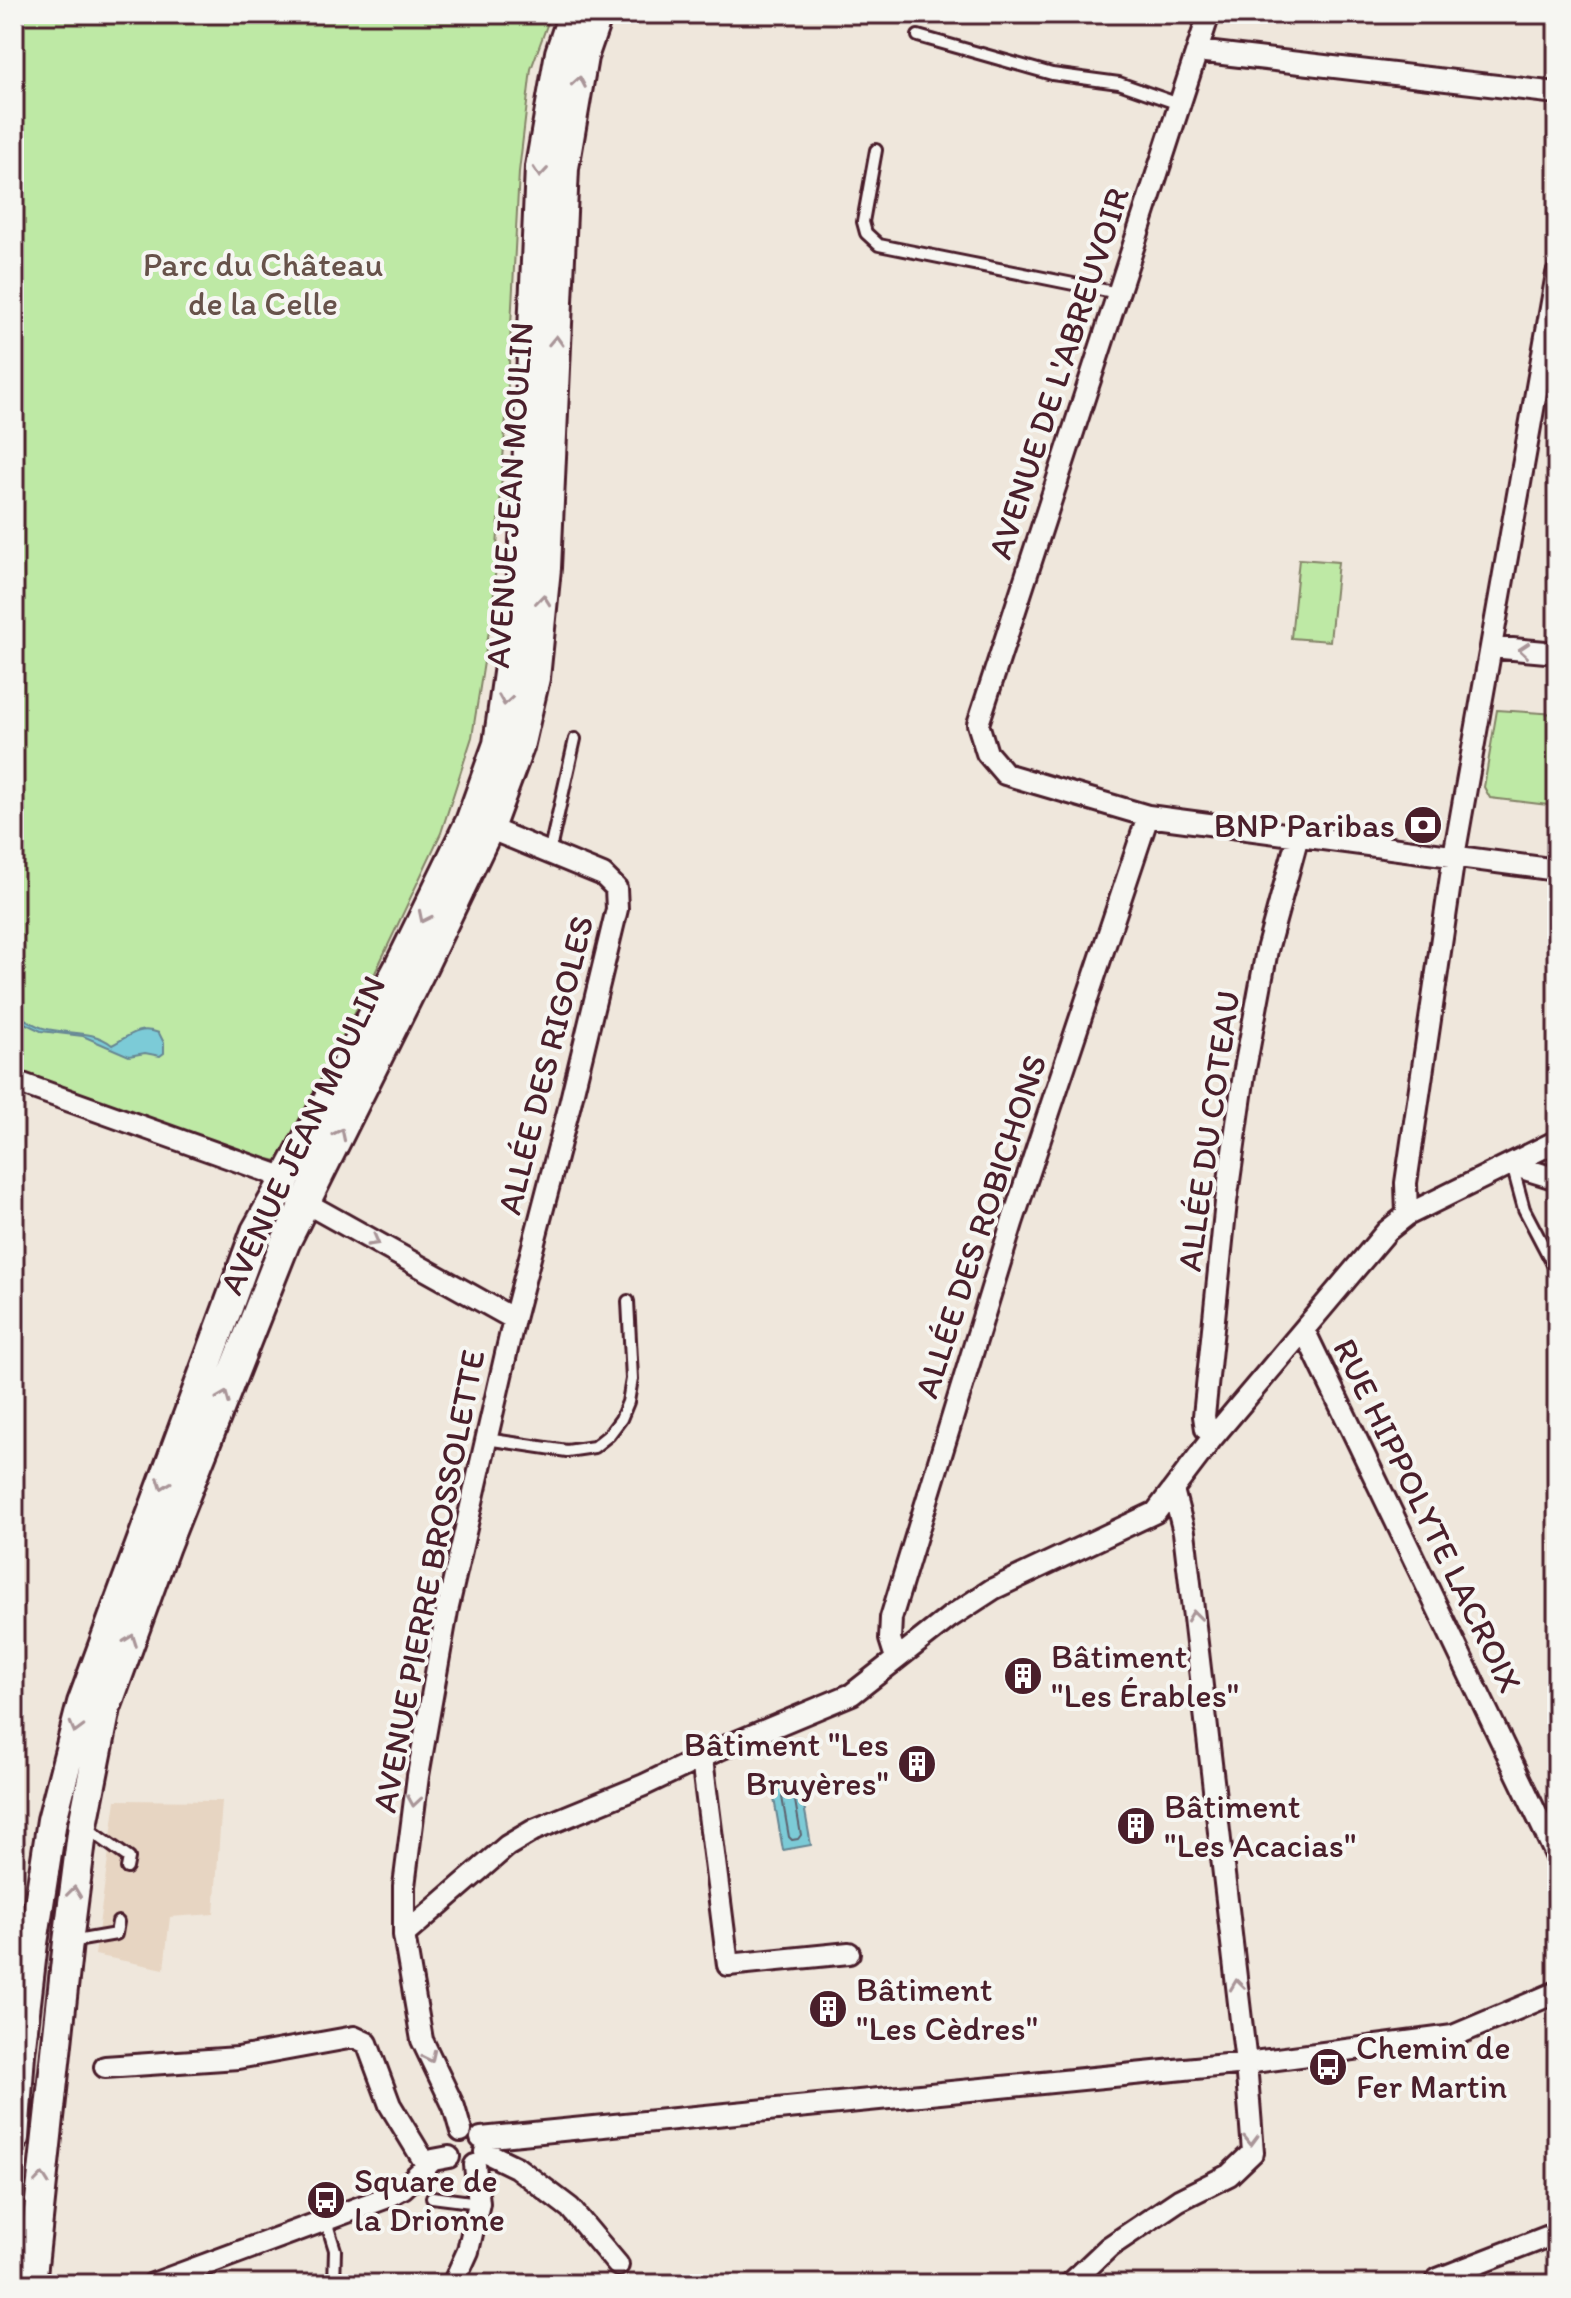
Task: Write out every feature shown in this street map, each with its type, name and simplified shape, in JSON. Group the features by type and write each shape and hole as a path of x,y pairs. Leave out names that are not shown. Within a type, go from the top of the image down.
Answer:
{"main road":[{"name":"AVENUE JEAN MOULIN","path":"14,2138 20,2054 52,1820 82,1703 256,1231 400,965 480,825 498,744 523,567 540,167 560,53 573,14"},
{"name":"AVENUE JEAN MOULIN","path":"31,2284 83,1825 106,1708 154,1575 285,1243 519,747 535,678 546,568 564,168 583,57 598,14"}],"street":[{"name":"AVENUE DE L'ABREUVOIR","path":"1148,816 1005,774 987,753 978,724 1209,14"},
{"path":"1197,51 1557,93"},
{"path":"1407,1215 1406,1183 1454,856 1557,274"},
{"path":"1491,647 1557,653"},
{"path":"1148,816 1557,870"},
{"name":"ALLÉE DES ROBICHONS","path":"896,1658 890,1639 891,1618 1012,1223 1148,816"},
{"name":"ALLÉE DES RIGOLES","path":"480,825 603,875 616,888 617,909 514,1319"},
{"name":"ALLÉE DU COTEAU","path":"1213,1437 1206,1429 1204,1416 1233,1142 1267,950 1298,836"},
{"path":"14,1081 286,1178"},
{"path":"404,1935 507,1846 534,1830 852,1694 950,1617 993,1589 1156,1512 1213,1437 1387,1231 1407,1215 1557,1141"},
{"path":"1512,1165 1557,1179"},
{"name":"AVENUE PIERRE BROSSOLETTE","path":"306,1203 514,1319 447,1611 418,1776 404,1886 404,1935 422,2040 476,2146 479,2203 468,2251 453,2284"},
{"name":"RUE HIPPOLYTE LACROIX","path":"1304,1330 1557,1857"},
{"path":"1070,2284 1109,2247 1179,2200 1229,2175 1253,2152 1246,2063 1184,1532 1173,1490"},
{"path":"702,1759 728,1965 849,1953"},
{"path":"618,2265 570,2208 516,2167 476,2146 450,2141 449,2157 461,2166 476,2146 1246,2063 1453,2036 1557,1992"},
{"path":"105,2067 238,2058 354,2037 367,2043 390,2105 427,2166"},
{"path":"153,2284 394,2193 433,2160 449,2157"},
{"path":"1439,2282 1557,2233"}],"lane":[{"path":"918,36 1052,74 1119,83 1179,104"},
{"path":"876,150 863,222 866,233 879,245 1118,293"},
{"path":"548,852 575,739"},
{"path":"1512,1165 1524,1209 1557,1272"},
{"path":"486,1439 567,1451 594,1447 609,1435 624,1411 632,1379 628,1301"},
{"path":"83,1825 129,1858 127,1868"},
{"path":"68,1942 116,1934 118,1922"},
{"path":"432,2197 479,2203"},
{"path":"326,2221 335,2250 334,2284"}],"shaded area":[{"path":"116,1800 222,1801 214,1914 170,1917 164,1969 95,1955"}],"green space":[{"name":"Parc du Château de la Celle","path":"14,14 551,14 531,69 519,172 493,606 472,737 441,833 375,973 279,1161 247,1155 14,1073"},
{"path":"1299,559 1338,562 1330,641 1291,638"},
{"path":"1497,710 1557,714 1557,806 1490,798 1484,787"}],"water":[{"path":"14,1012 43,1028 88,1034 112,1045 134,1033 152,1031 159,1033 164,1043 164,1053 160,1056 145,1053 129,1056 83,1036 41,1031 14,1018"},
{"path":"800,1783 811,1845 783,1850 772,1787"}],"place":[{"name":"BNP Paribas","path":"1423,825"},
{"name":"Bâtiment \"Les Érables\"","path":"1023,1676"},
{"name":"Bâtiment \"Les Bruyères\"","path":"917,1764"},
{"name":"Bâtiment \"Les Acacias\"","path":"1136,1826"},
{"name":"Bâtiment \"Les Cèdres\"","path":"828,2009"},
{"name":"Chemin de Fer Martin","path":"1328,2067"},
{"name":"Square de la Drionne","path":"326,2200"}]}
